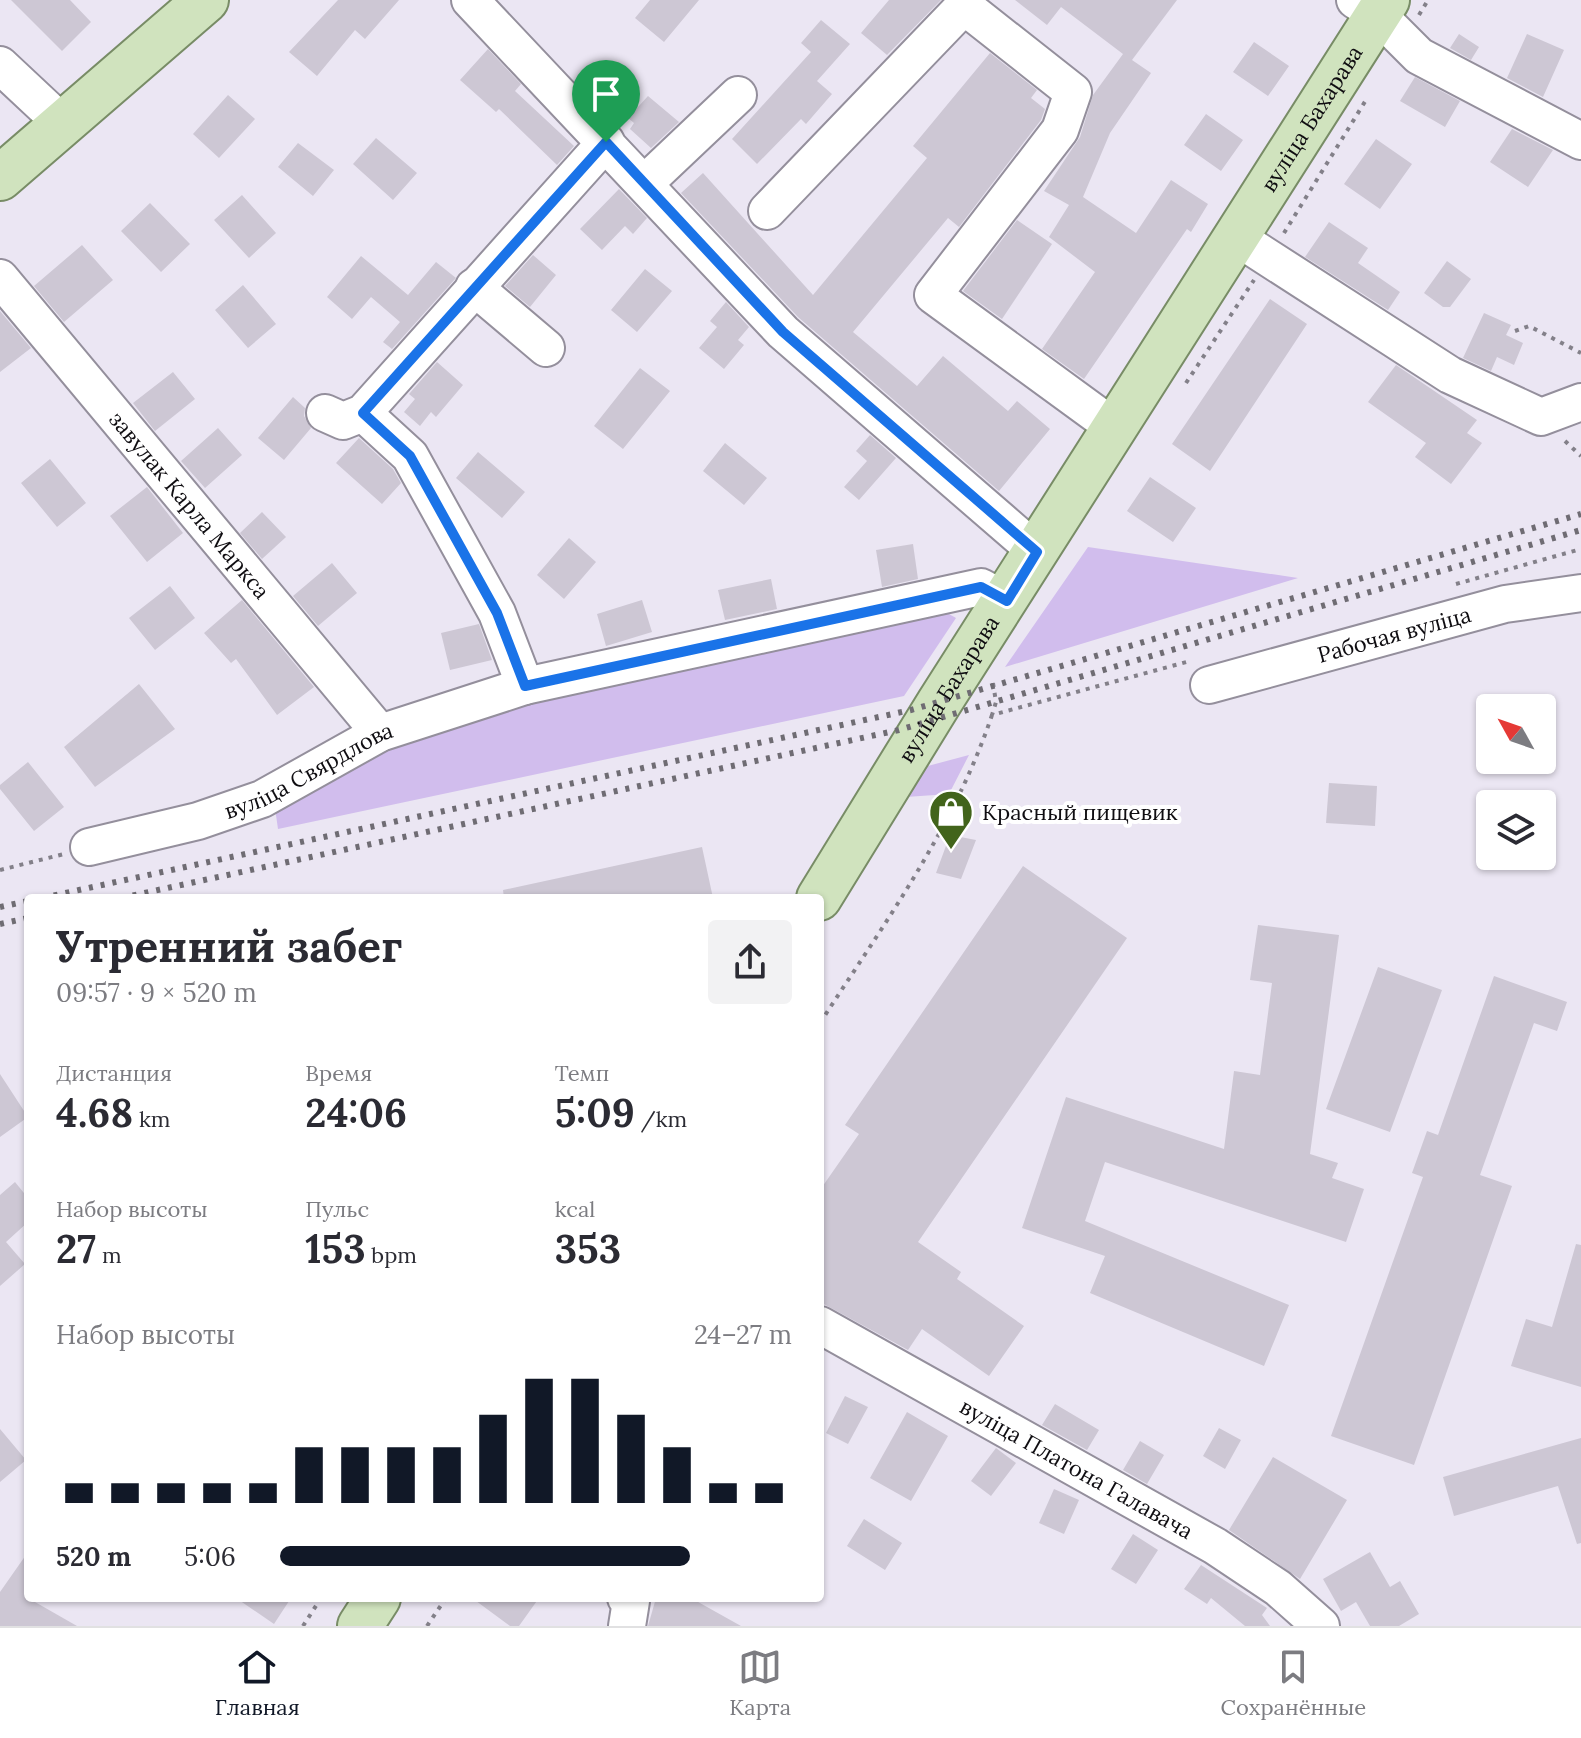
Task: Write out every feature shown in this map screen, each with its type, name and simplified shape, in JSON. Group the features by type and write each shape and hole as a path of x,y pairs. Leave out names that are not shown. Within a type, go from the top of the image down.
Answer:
{"main road":[{"path":"0,178 206,0"},
{"name":"вуліца Бахарава","path":"821,894 1115,428 1252,247 1381,14"},
{"path":"360,1626 375,1602"}],"street":[{"path":"470,0 783,332 1037,552"},
{"path":"767,211 964,6 1073,92 1060,130 933,295 1115,428"},
{"path":"1381,14 1419,56 1581,141"},
{"path":"0,65 63,124"},
{"path":"645,183 738,95"},
{"path":"325,413 343,421 363,413 606,142"},
{"path":"1252,247 1450,375 1541,417 1581,402"},
{"name":"завулак Карла Маркса","path":"0,278 380,733"},
{"path":"474,287 546,348"},
{"path":"363,413 410,456 497,613 525,686"},
{"name":"вуліца Свярдлова","path":"89,847 198,821 262,799 380,733 525,686 981,587 1007,601"},
{"name":"Рабочая вуліца","path":"1204,672 1505,604 1581,593"},
{"name":"вуліца Платона Галавача","path":"824,1327 1215,1546 1278,1588 1321,1626"},
{"path":"627,1626 631,1602"}],"path":[{"path":"1381,14 1428,0"},
{"path":"1181,390 1252,247 1371,91"},
{"path":"1515,331 1529,326 1581,353"},
{"path":"1448,587 1581,549"},
{"path":"992,715 1204,672"},
{"path":"824,1017 935,846 982,746 992,715 995,677"},
{"path":"0,870 89,847"},
{"path":"303,1626 318,1602"},
{"path":"427,1626 443,1602"}],"shaded area":[{"path":"1088,547 1298,578 1005,667"},
{"path":"940,609 956,618 904,696 278,829 275,808 388,746 523,703"},
{"path":"969,755 949,794 906,797 924,767"}],"building":[{"path":"11,0 70,0 91,22 62,51"},
{"path":"338,0 399,0 365,39 355,30 317,76 289,52"},
{"path":"650,0 699,0 664,42 635,18"},
{"path":"889,0 941,0 887,55 861,33"},
{"path":"1015,0 1177,0 1132,60 1151,73 1110,133 1083,197 1136,233 1171,180 1208,204 1191,232 1187,229 1084,379 1042,349 1095,272 1049,237 1069,205 1044,191 1080,137 1093,95 1123,54 1061,7 1047,25"},
{"path":"821,20 850,44 817,81 832,94 806,124 801,119 757,164 732,139 811,52 801,43"},
{"path":"1459,34 1479,47 1471,60 1450,48"},
{"path":"1527,34 1564,50 1543,97 1507,78"},
{"path":"1254,42 1289,66 1268,96 1233,72"},
{"path":"488,49 521,84 515,91 574,146 557,165 499,109 496,112 460,80"},
{"path":"990,53 1037,90 1031,98 1045,109 1041,120 959,227 948,218 853,332 917,386 943,356 1008,411 1017,401 1050,429 999,491 798,317 681,193 703,173 813,295 927,158 913,146"},
{"path":"1415,77 1460,101 1445,127 1400,101"},
{"path":"228,95 255,119 219,158 193,134"},
{"path":"648,96 679,122 651,148 630,129 634,123 628,118"},
{"path":"1206,114 1243,140 1221,171 1184,145"},
{"path":"1512,129 1553,150 1528,187 1490,162"},
{"path":"376,138 417,173 393,200 353,164"},
{"path":"1376,139 1412,164 1380,209 1344,184"},
{"path":"298,143 334,170 313,196 278,167"},
{"path":"619,189 647,218 633,234 625,226 602,250 580,229"},
{"path":"242,195 276,233 249,258 214,220"},
{"path":"150,203 190,244 161,272 121,231"},
{"path":"1017,220 1052,244 1002,319 963,291"},
{"path":"1329,222 1368,248 1358,263 1400,292 1388,310 1305,257"},
{"path":"82,245 113,280 64,322 34,286"},
{"path":"533,255 556,275 530,307 505,286"},
{"path":"361,256 408,295 436,262 456,278 392,349 383,342 400,322 371,297 352,319 327,297"},
{"path":"1447,261 1471,279 1450,307 1443,307 1424,293"},
{"path":"645,269 672,291 637,332 611,310"},
{"path":"243,285 276,324 248,348 215,310"},
{"path":"1270,299 1307,324 1210,471 1172,444"},
{"path":"726,302 749,327 738,340 744,345 724,369 699,348 717,327 710,321"},
{"path":"0,311 31,348 0,372"},
{"path":"1484,313 1511,325 1506,335 1523,343 1514,365 1497,357 1491,371 1463,358"},
{"path":"437,362 463,385 436,417 431,412 420,426 404,412 415,399 409,394"},
{"path":"1396,365 1477,420 1467,433 1482,443 1451,484 1415,457 1426,443 1368,402"},
{"path":"640,368 670,391 623,449 594,426"},
{"path":"173,372 195,399 155,431 133,403"},
{"path":"293,397 305,408 304,416 311,428 284,460 258,438"},
{"path":"218,428 242,455 205,488 181,461"},
{"path":"870,435 896,458 859,500 844,487 867,461 856,451"},
{"path":"359,438 393,469 401,483 382,504 336,463"},
{"path":"725,443 767,478 744,505 703,471"},
{"path":"478,452 525,492 502,518 456,478"},
{"path":"50,459 86,503 57,527 21,483"},
{"path":"1150,477 1196,508 1173,542 1127,511"},
{"path":"147,487 183,533 147,562 110,516"},
{"path":"262,512 286,537 262,559 240,533"},
{"path":"569,538 596,562 564,599 537,575"},
{"path":"913,544 918,579 882,587 876,550"},
{"path":"332,563 357,593 318,626 293,596"},
{"path":"771,579 777,609 725,620 718,590"},
{"path":"170,586 195,618 155,650 129,618"},
{"path":"242,600 314,687 277,715 236,659 231,663 204,633"},
{"path":"642,600 652,632 606,646 597,614"},
{"path":"479,624 492,660 450,670 441,633"},
{"path":"139,684 175,729 95,787 64,747"},
{"path":"28,762 64,807 34,831 0,789 0,785"},
{"path":"1329,783 1377,786 1375,826 1326,823"},
{"path":"950,835 976,840 961,879 936,873"},
{"path":"702,847 712,894 504,894 503,890"},
{"path":"1023,866 1127,938 918,1242 961,1272 957,1279 1024,1326 989,1376 922,1329 908,1350 824,1304 824,1184 859,1134 845,1125"},
{"path":"1258,925 1339,935 1310,1154 1338,1163 1332,1178 1364,1189 1346,1242 1105,1162 1085,1221 1289,1305 1264,1366 1090,1293 1105,1256 1022,1228 1066,1097 1224,1149 1234,1071 1260,1075 1272,983 1250,980"},
{"path":"1378,967 1442,990 1390,1132 1326,1109"},
{"path":"1494,976 1567,1002 1557,1031 1534,1023 1480,1175 1512,1186 1414,1465 1331,1436 1423,1177 1412,1173 1427,1131 1438,1135"},
{"path":"0,1074 24,1111 24,1120 0,1137"},
{"path":"15,1182 24,1193 24,1226 6,1242 24,1265 0,1286 0,1195"},
{"path":"1576,1244 1581,1245 1581,1387 1511,1366 1526,1319 1552,1327"},
{"path":"845,1396 868,1407 848,1444 826,1433"},
{"path":"1055,1404 1099,1430 1087,1450 1042,1425"},
{"path":"907,1412 948,1436 911,1501 870,1478"},
{"path":"1219,1428 1241,1440 1225,1469 1203,1456"},
{"path":"0,1429 24,1458 24,1462 0,1482"},
{"path":"1581,1438 1581,1543 1577,1544 1558,1486 1454,1516 1443,1477"},
{"path":"1140,1441 1164,1455 1147,1484 1123,1470"},
{"path":"996,1448 1016,1463 991,1496 971,1481"},
{"path":"1273,1457 1347,1500 1300,1579 1229,1530"},
{"path":"1054,1489 1079,1500 1064,1534 1039,1523"},
{"path":"864,1519 902,1543 885,1570 847,1546"},
{"path":"1133,1534 1158,1550 1136,1584 1111,1569"},
{"path":"1370,1552 1390,1587 1400,1581 1419,1614 1399,1626 1370,1626 1356,1602 1341,1611 1323,1579"},
{"path":"24,1558 24,1602 35,1602 77,1626 0,1626 0,1592"},
{"path":"1201,1565 1267,1608 1262,1615 1270,1626 1245,1626 1211,1598 1207,1604 1184,1589"},
{"path":"242,1602 288,1602 274,1624"},
{"path":"477,1602 536,1602 519,1626 510,1626"},
{"path":"655,1602 698,1602 741,1626 648,1626"}],"railway":[{"path":"60,894 911,710 1581,514"},
{"path":"140,894 899,730 1581,530"},
{"path":"0,907 24,902"},
{"path":"0,924 24,919"}],"place":[{"name":"Красный пищевик","path":"951,851"}],"route":[{"path":"606,142 783,332 1037,552 1007,601 981,587 525,686 497,613 410,456 363,413 606,142"}]}
